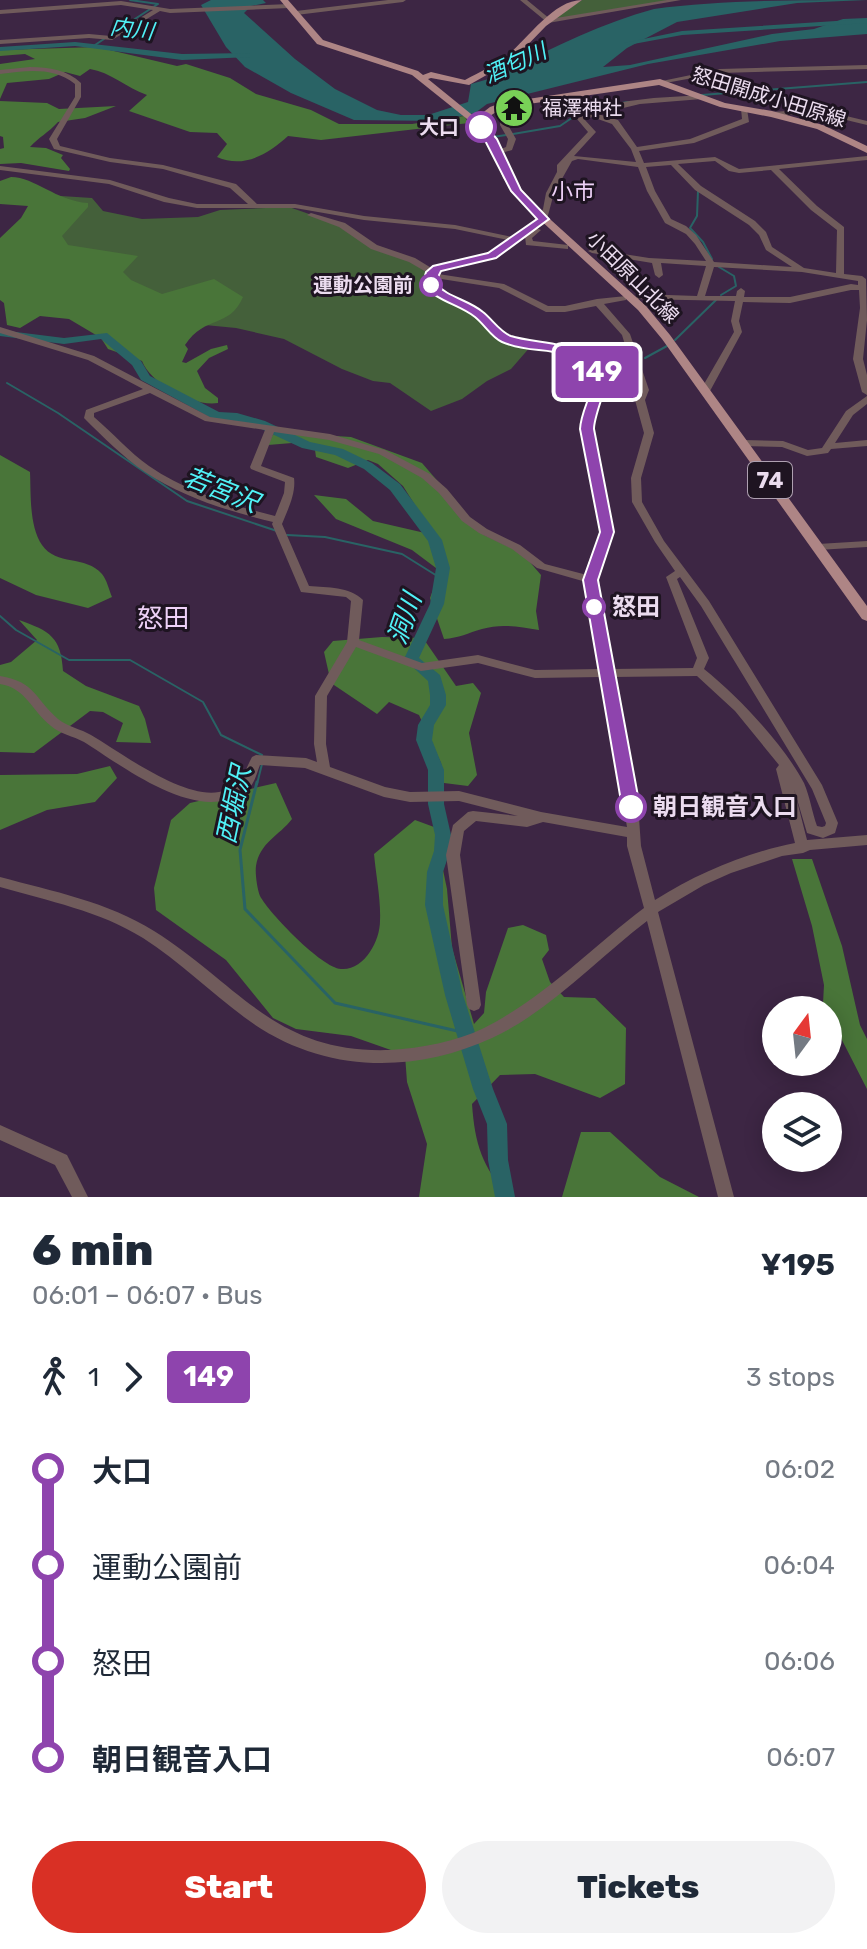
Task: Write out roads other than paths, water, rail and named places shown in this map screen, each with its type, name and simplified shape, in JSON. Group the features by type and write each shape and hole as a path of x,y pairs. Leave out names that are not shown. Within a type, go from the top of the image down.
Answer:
{"main road":[{"path":"422,78 431,75 466,83 510,58 548,20 578,0"},
{"name":"小田原山北線","path":"287,6 326,46 403,68 422,78 491,138 508,178 542,218 642,308 867,616"},
{"name":"怒田開成小田原線","path":"473,120 484,119 489,110 501,106 660,82 697,96 820,127 867,150"}],"street":[{"path":"0,12 123,1 159,9 403,0"},
{"path":"523,0 548,20 678,0"},
{"path":"0,42 112,38 159,9"},
{"path":"660,82 720,71 867,67"},
{"path":"0,72 58,72 71,76 78,83 78,97 53,139 57,147 110,160 163,167 233,186 256,206"},
{"path":"563,168 561,165 567,157 591,134 591,128 580,120 590,114 615,106 697,96"},
{"path":"498,152 509,148 510,134 501,106"},
{"path":"635,149 699,138 746,120 744,109"},
{"path":"772,114 817,111 867,123"},
{"path":"590,114 615,122 635,149 651,191 668,221 689,230 711,263"},
{"path":"565,247 533,245 527,241 547,212 549,194 569,159 578,157 642,165 715,159 732,170 867,158"},
{"path":"672,162 698,188 752,223 763,234 769,248 802,270"},
{"path":"0,168 110,182 188,205 293,206 378,220 455,227 513,239"},
{"path":"773,168 841,229 840,274"},
{"path":"293,206 296,211 342,225 369,245 412,260 431,274 501,286 546,309 623,298"},
{"path":"431,274 452,263 492,256 542,218"},
{"path":"592,251 656,260 802,270 862,279 865,287 858,359 867,392"},
{"path":"656,260 659,275"},
{"path":"701,296 711,263"},
{"path":"431,274 433,289 478,313 505,339 567,349 585,360 599,375 600,386 588,414 587,429 607,532 591,580 633,833 726,1197"},
{"path":"640,297 741,296 790,300 865,287"},
{"path":"705,391 738,332 735,321 741,296"},
{"path":"353,642 421,667 478,659 535,674 697,672 716,683 777,757 796,783 812,829 823,833 830,829 832,823 818,788 705,604 637,502 635,487 649,433 640,400 644,390 626,334 597,302"},
{"path":"0,330 64,347 208,419 341,440 406,463 443,491 466,519 483,531 516,547 548,569 591,580"},
{"path":"151,389 98,407 89,412 89,418 132,458 183,489 203,499 278,520"},
{"path":"743,443 783,444 814,453 825,451 831,446 849,413 867,399"},
{"path":"270,429 255,467 290,480 289,493 277,524 305,589 349,594 357,600 353,642 321,696 320,744 324,770"},
{"path":"831,446 867,443"},
{"path":"818,547 867,544"},
{"path":"682,572 671,577 703,658 697,672"},
{"path":"0,680 28,689 57,725 72,729 125,765 192,794 220,798 239,790 256,760 306,763 384,792 410,797 459,796 541,817 633,833"},
{"path":"777,757 808,847"},
{"path":"474,1005 453,855 458,829 473,816 527,822 541,817"},
{"path":"0,882 84,907 145,932 192,965 251,1017 279,1033 323,1050 371,1057 403,1056 433,1052 482,1038 524,1015 651,910 723,870 808,847 867,840"},
{"path":"1,1135 61,1160 80,1197"}],"waterway":[{"path":"110,35 158,4 130,0"},
{"name":"酒匂川","path":"628,43 682,33 867,21"},
{"path":"95,45 104,39"},
{"name":"内川","path":"0,49 75,44 182,57 250,55"},
{"path":"702,95 867,82"},
{"path":"513,134 560,126 585,109 628,102"},
{"path":"493,137 506,135"},
{"path":"698,191 697,216 690,228 703,242 712,259"},
{"path":"719,267 734,276 736,286 721,295"},
{"path":"675,340 716,300"},
{"name":"洞川","path":"0,333 64,341 103,335 137,363 145,378 217,416 237,417 261,424 306,445 339,452 368,466 395,487 435,540 443,568 437,604 411,659 435,679 438,695 438,705 426,725 424,740 436,770 436,804 443,835 442,851 435,872 434,905 454,995 497,1124 498,1160 505,1197"},
{"path":"645,358 667,346"},
{"name":"若宮沢","path":"7,383 58,413 187,501 277,531"},
{"name":"若宮沢","path":"287,535 325,537 402,554 442,579"},
{"name":"西堀沢","path":"0,616 16,630 69,660 130,660 203,702 221,735 262,755"},
{"name":"西堀沢","path":"257,784 262,764"},
{"name":"西堀沢","path":"257,782 240,850 245,909 335,1003 466,1033"}],"place":[{"name":"福澤神社","path":"514,108"},
{"name":"大口","path":"481,127"},
{"name":"運動公園前","path":"431,285"},
{"name":"怒田","path":"594,607"},
{"name":"朝日観音入口","path":"631,807"}],"district":[{"name":"小市","path":"573,191"},
{"name":"怒田","path":"163,618"}]}
